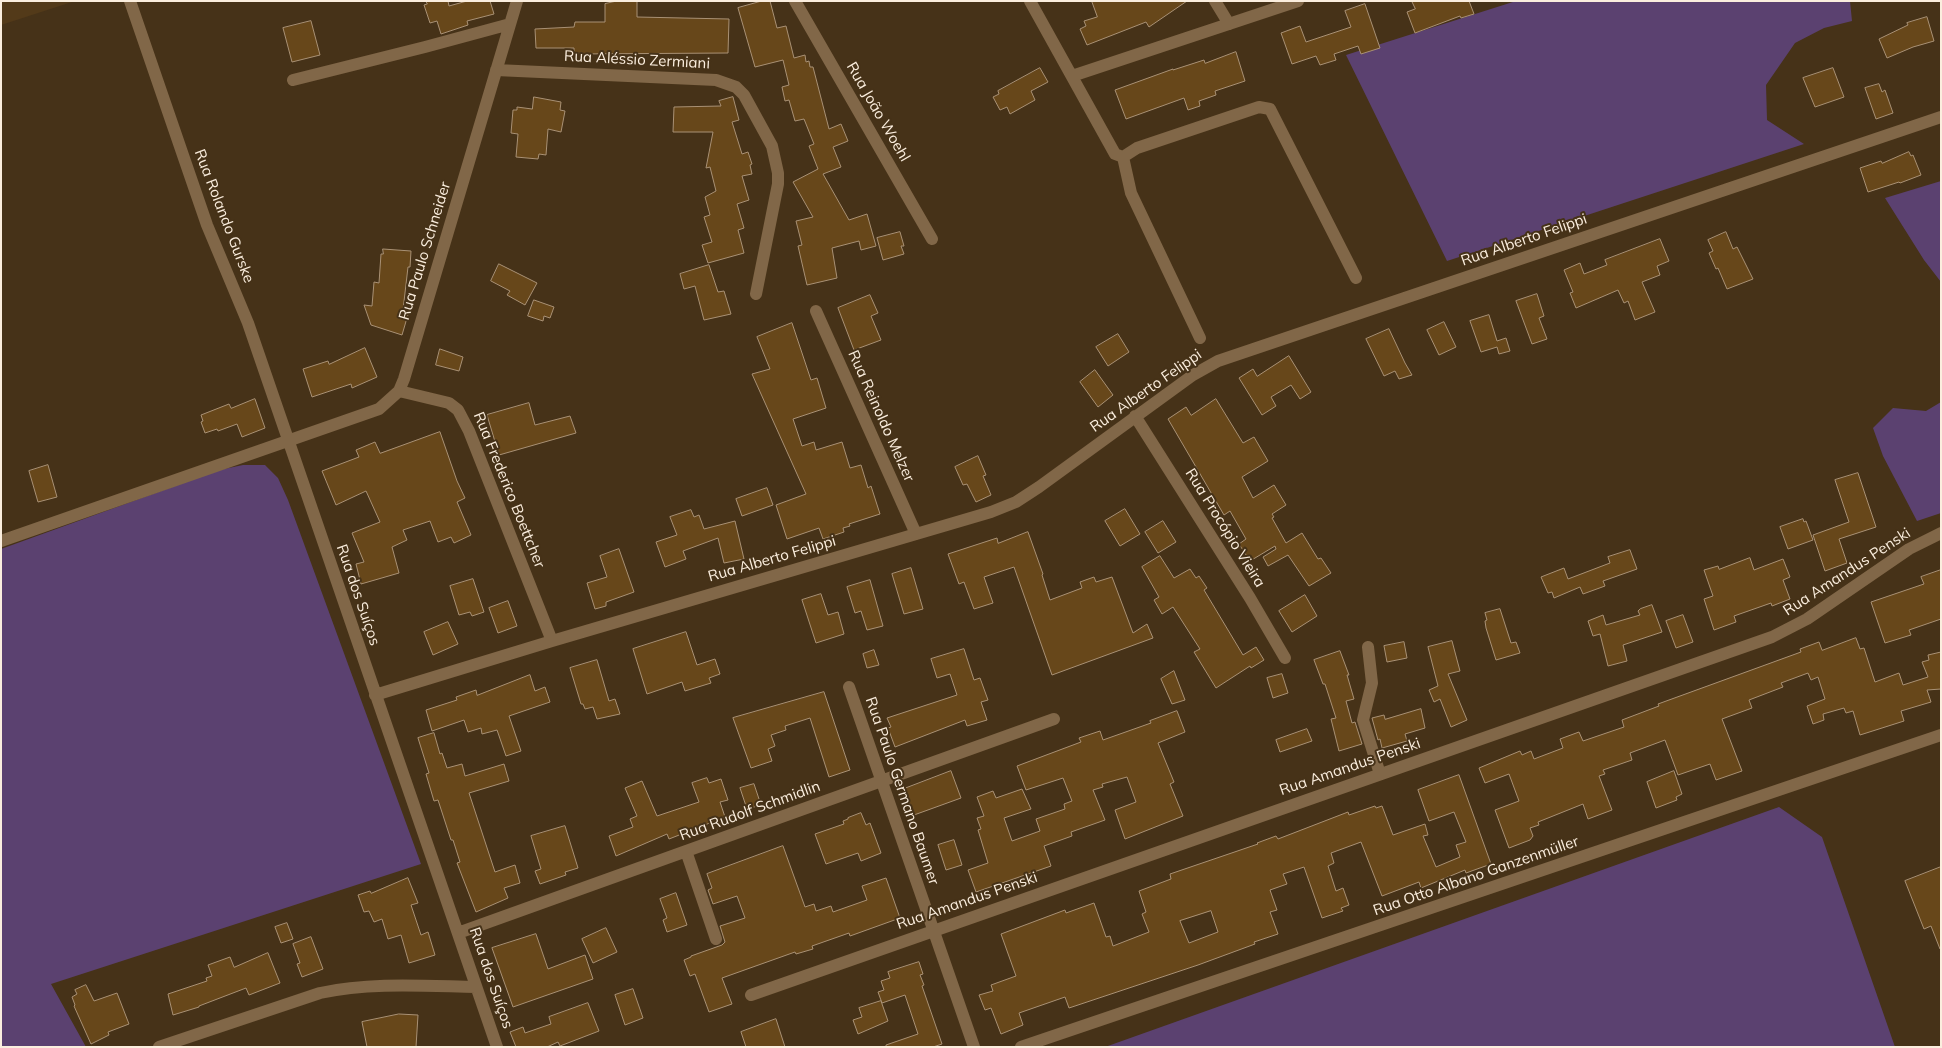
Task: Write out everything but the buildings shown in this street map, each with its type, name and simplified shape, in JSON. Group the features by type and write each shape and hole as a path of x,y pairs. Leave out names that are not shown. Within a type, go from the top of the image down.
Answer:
{"street":[{"name":"Rua Rolando Gurske","path":"130,1 207,225 248,324 288,441"},
{"name":"Rua Paulo Schneider","path":"288,441 379,409 398,391 404,379 516,1"},
{"name":"Rua João Woehl","path":"795,1 932,239"},
{"path":"1030,1 1119,155 1132,193 1200,338"},
{"path":"1215,1 1229,24"},
{"path":"1072,76 1298,1"},
{"path":"293,80 425,48 510,24"},
{"name":"Rua Aléssio Zermiani","path":"496,70 716,80 736,87 744,95 772,146 778,172 778,184 756,294"},
{"path":"1119,155 1259,107 1270,109 1356,278"},
{"name":"Rua Alberto Felippi","path":"375,695 991,512 1016,502 1040,487 1192,375 1218,361 1941,117"},
{"name":"Rua Reinoldo Melzer","path":"816,311 916,534"},
{"name":"Rua Frederico Boettcher","path":"398,391 449,403 458,410 469,431 552,641"},
{"name":"Rua Procópio Vieira","path":"1135,416 1285,658"},
{"path":"1,541 288,441"},
{"name":"Rua dos Suíços","path":"288,441 497,1047"},
{"name":"Rua Amandus Penski","path":"751,995 1772,636 1807,619 1909,549 1941,533"},
{"path":"1368,648 1372,683 1363,720 1380,774"},
{"name":"Rua Paulo Germano Baumer","path":"849,687 974,1047"},
{"name":"Rua Rudolf Schmidlin","path":"458,933 1054,719"},
{"name":"Rua Otto Albano Ganzenmüller","path":"1021,1047 1941,735"},
{"path":"686,851 716,939"},
{"path":"159,1047 320,993 370,986 476,987"}],"shaded area":[{"path":"1,1 75,1 1,25"},
{"path":"1516,1 1850,1 1852,21 1824,28 1795,43 1766,85 1767,120 1804,144 1447,261 1346,55"},
{"path":"1941,181 1941,282 1924,260 1885,198"},
{"path":"1941,402 1941,513 1917,521 1883,456 1873,428 1893,408 1926,411"},
{"path":"243,465 265,465 278,478 288,500 421,864 51,984 86,1047 1,1047 1,549 219,470"},
{"path":"1779,807 1822,837 1895,1047 1105,1047"}]}
